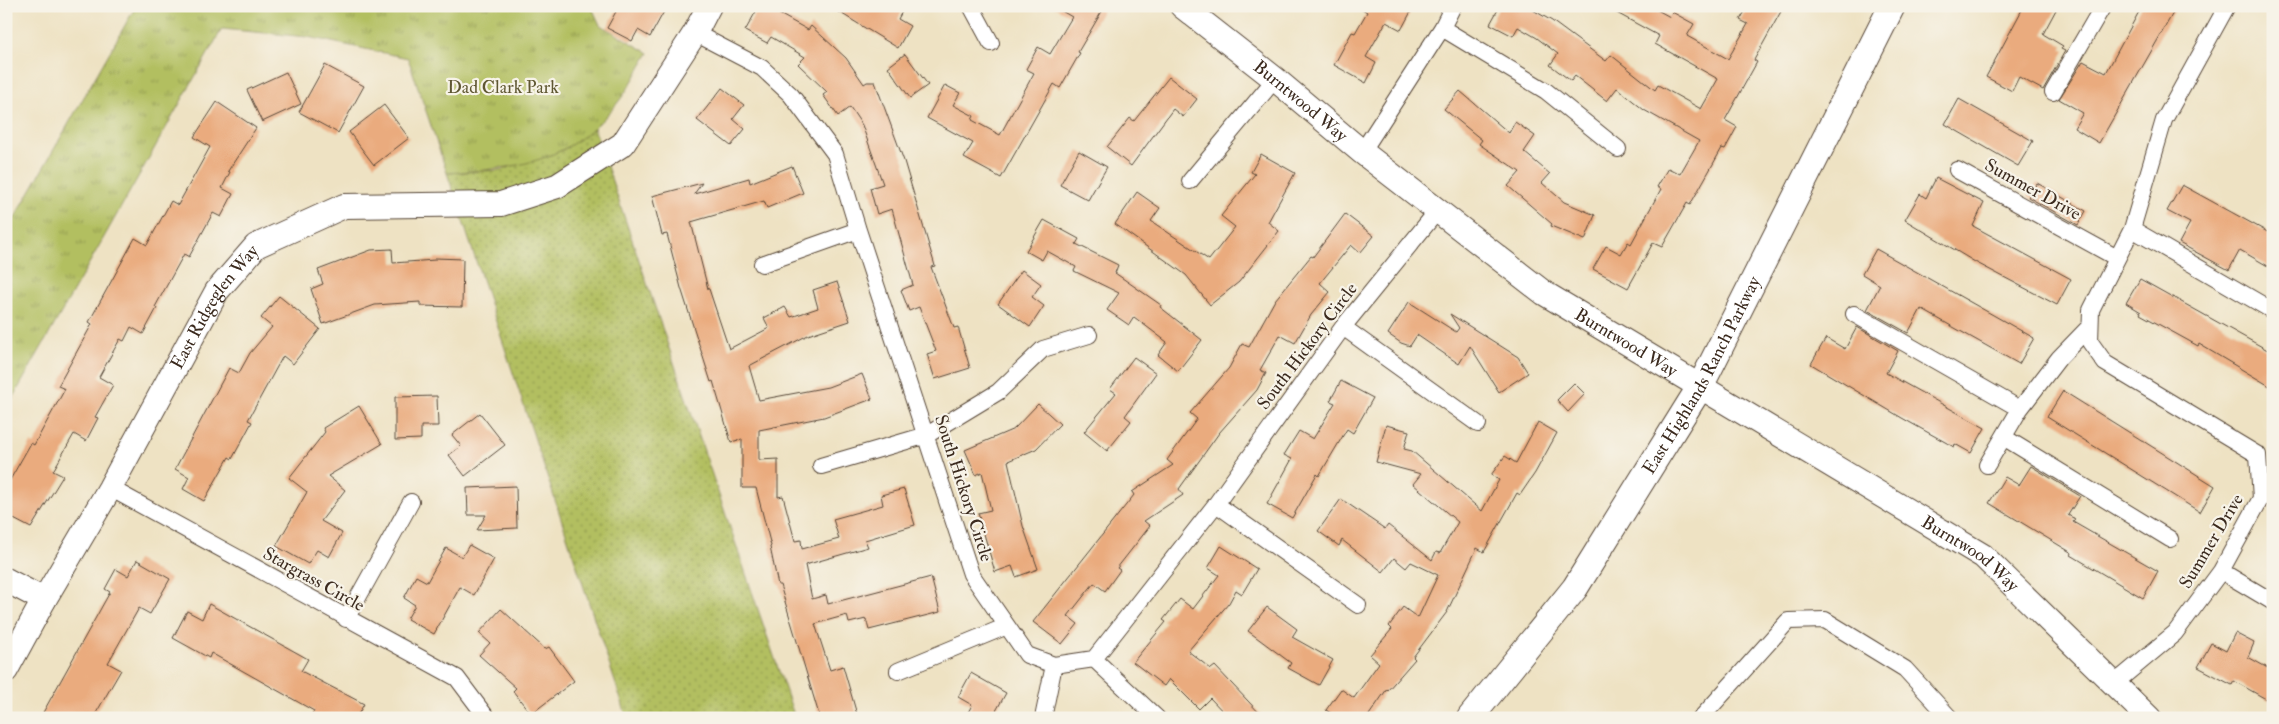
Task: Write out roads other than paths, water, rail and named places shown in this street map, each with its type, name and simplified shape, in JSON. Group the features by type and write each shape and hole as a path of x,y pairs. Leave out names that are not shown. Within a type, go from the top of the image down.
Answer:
{"main road":[{"name":"East Highlands Ranch Parkway","path":"1470,718 1575,588 1700,387 1892,6"}],"street":[{"name":"East Ridgeglen Way","path":"6,670 44,600 110,488 217,291 256,246 344,206 501,204 557,186 623,144 695,33 710,6"},
{"path":"971,6 991,43"},
{"name":"Burntwood Way","path":"1182,6 1275,79 1362,152 1544,293 1983,556 2149,718"},
{"path":"1362,152 1442,28 1454,6"},
{"path":"2053,92 2103,6"},
{"name":"Summer Drive","path":"2115,683 2175,633 2221,571 2261,498 2258,455 2105,363 2090,342 2091,310 2132,229 2164,120 2228,6"},
{"path":"1442,28 1546,91 1618,149"},
{"name":"South Hickory Circle","path":"695,33 762,68 791,95 835,154 858,230 927,435 971,574 1027,655 1054,665 1094,659 1216,504 1343,327 1438,210"},
{"path":"1190,181 1275,79"},
{"name":"Summer Drive","path":"1957,170 2117,258"},
{"path":"2132,229 2273,311"},
{"path":"762,264 858,230"},
{"path":"1854,314 2020,409"},
{"path":"1987,465 2005,438 2020,409 2059,358 2090,326"},
{"path":"1343,327 1478,424"},
{"path":"821,466 927,435 998,392 1043,348 1089,335"},
{"name":"Summer Drive","path":"2005,438 2170,539"},
{"name":"Stargrass Circle","path":"110,488 346,619 457,678 487,718"},
{"path":"346,619 411,502"},
{"path":"1216,504 1254,533 1358,605"},
{"path":"2221,571 2273,602"},
{"path":"6,580 44,600"},
{"path":"1701,718 1788,621 1825,620 1905,669 1950,718"},
{"path":"898,671 1007,626"},
{"path":"1094,659 1157,718"},
{"path":"1044,718 1054,665"}],"park label":[{"name":"Dad Clark Park","path":"503,87"}]}
